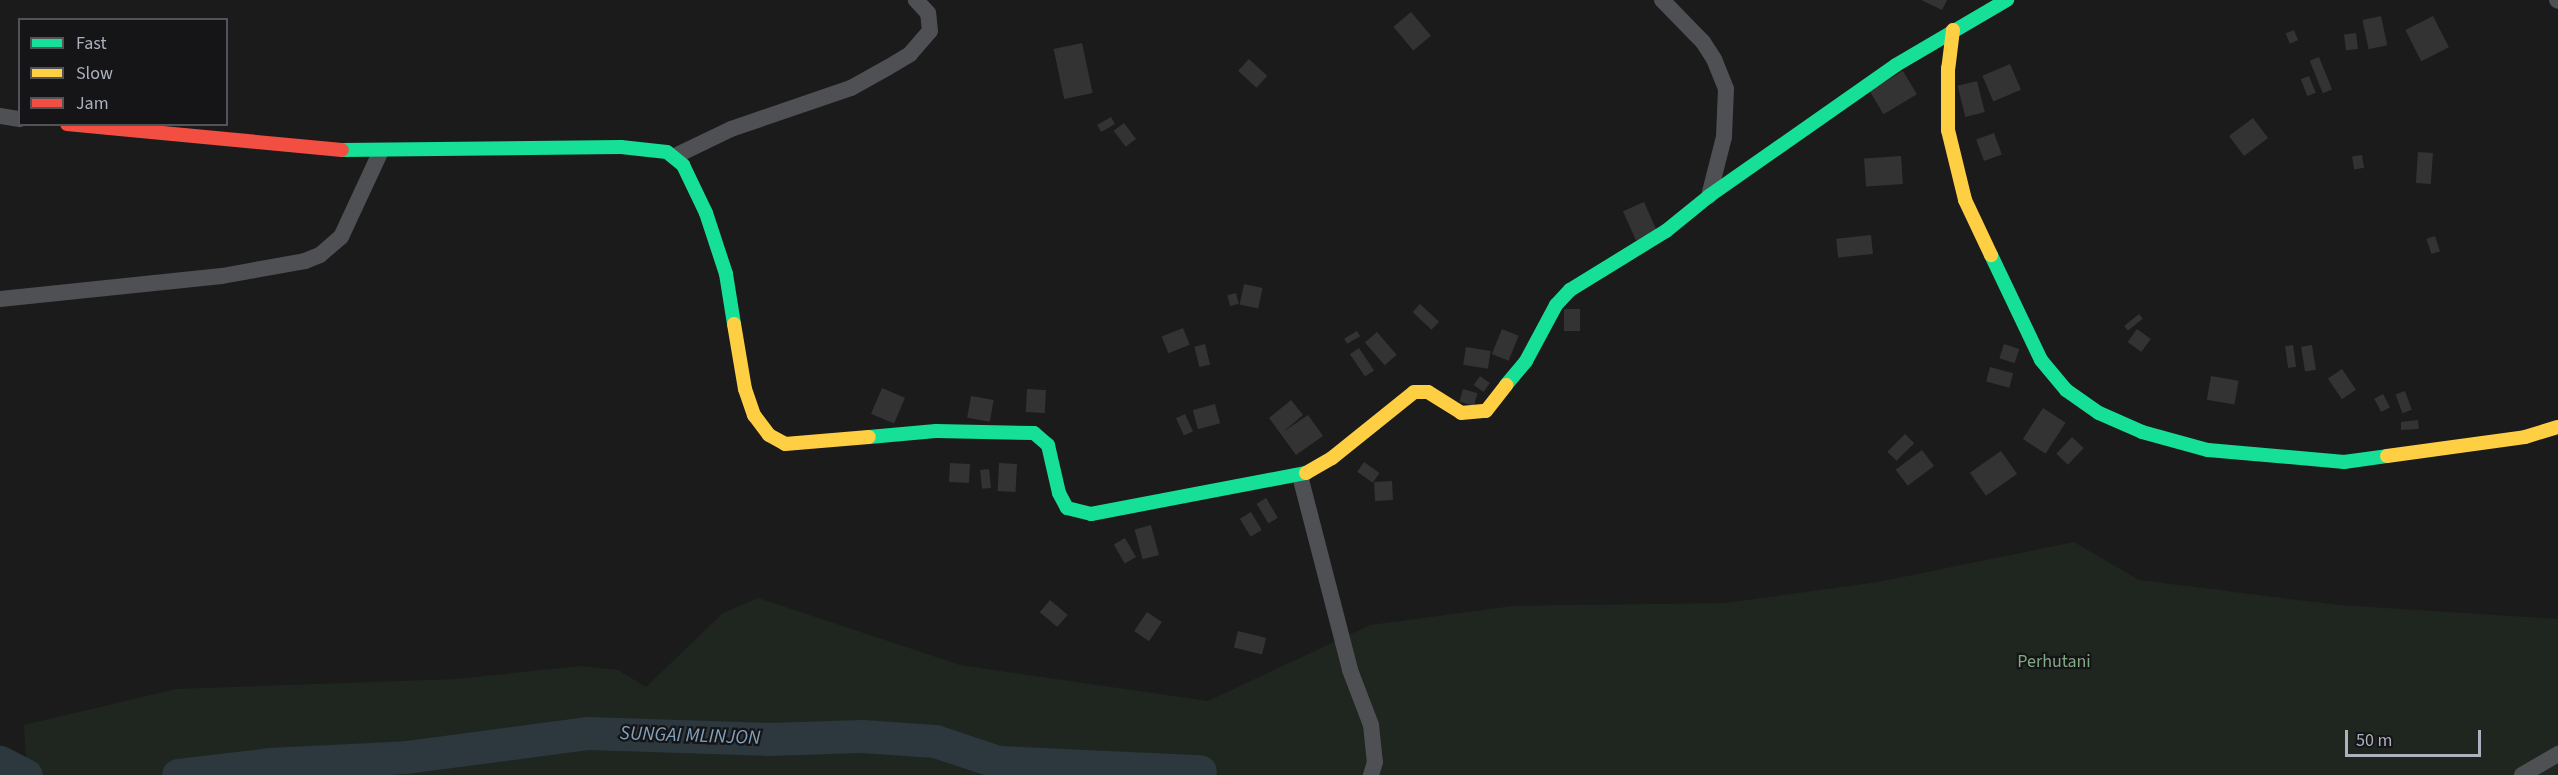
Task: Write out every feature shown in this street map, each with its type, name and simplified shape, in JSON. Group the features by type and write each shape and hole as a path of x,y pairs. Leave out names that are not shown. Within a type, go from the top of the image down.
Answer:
{"street":[{"path":"675,156 731,129 851,88 902,58 930,31 928,13 916,0"},
{"path":"1662,0 1708,51 1726,89 1724,137 1709,196"},
{"path":"83,126 182,138 381,151 621,147 658,150 675,156 693,183 726,274 745,389 754,415 778,441 801,444 936,431 1034,433 1045,439 1051,451 1061,499 1067,508 1082,514 1300,476 1332,458 1414,392 1428,392 1461,413 1486,411 1526,361 1556,305 1570,290 1666,231 1709,196 1896,65 2007,0"},
{"path":"1953,30 1948,68 1948,130 1965,200 2041,360 2066,390 2099,413 2142,432 2208,450 2344,462 2525,437 2558,427"},
{"path":"0,116 18,119"},
{"path":"0,299 222,276 305,261 320,255 342,237 381,151"},
{"path":"1300,476 1350,670 1371,724 1376,762 1371,775"},
{"path":"2522,775 2558,754"}],"green space":[{"name":"Perhutani","path":"2074,542 2139,580 2339,605 2558,619 2558,775 27,775 24,725 176,689 456,679 581,666 618,670 646,687 723,613 758,598 960,665 1208,701 1370,625 1513,606 1725,603 1878,582"}],"building":[{"path":"1921,0 1947,0 1942,10"},
{"path":"1411,12 1431,36 1413,51 1393,27"},
{"path":"2381,16 2387,45 2369,49 2362,20"},
{"path":"2433,16 2449,47 2421,61 2405,30"},
{"path":"2294,30 2298,40 2290,44 2286,33"},
{"path":"2356,33 2358,49 2346,50 2344,34"},
{"path":"1082,43 1093,93 1064,99 1054,49"},
{"path":"2319,57 2332,89 2323,93 2310,61"},
{"path":"1249,59 1267,76 1256,88 1238,71"},
{"path":"2010,64 2021,90 1993,101 1982,76"},
{"path":"1903,71 1917,94 1883,114 1870,91"},
{"path":"2309,76 2316,93 2307,96 2301,79"},
{"path":"1977,81 1985,112 1965,117 1958,86"},
{"path":"1111,117 1115,124 1101,132 1097,125"},
{"path":"2253,118 2268,138 2244,156 2229,136"},
{"path":"1124,123 1136,139 1126,147 1114,131"},
{"path":"1994,133 2002,155 1984,161 1976,139"},
{"path":"2418,152 2433,153 2431,184 2416,183"},
{"path":"2362,155 2364,168 2354,169 2352,157"},
{"path":"1901,156 1903,184 1866,187 1864,159"},
{"path":"1644,202 1657,231 1636,241 1623,211"},
{"path":"1871,235 1873,254 1838,258 1836,239"},
{"path":"2435,236 2440,251 2431,254 2426,239"},
{"path":"1244,284 1263,288 1258,308 1240,305"},
{"path":"1236,293 1239,304 1230,306 1227,295"},
{"path":"1420,304 1439,322 1432,330 1412,312"},
{"path":"1564,309 1580,309 1580,331 1564,331"},
{"path":"2139,314 2143,319 2128,331 2124,326"},
{"path":"1183,328 1190,345 1168,353 1162,337"},
{"path":"1502,329 1519,336 1509,361 1492,354"},
{"path":"2137,329 2151,339 2141,352 2128,342"},
{"path":"1357,331 1360,336 1347,344 1344,339"},
{"path":"1377,332 1397,355 1385,365 1365,342"},
{"path":"1205,344 1210,364 1199,367 1194,347"},
{"path":"2004,344 2019,349 2015,363 1999,358"},
{"path":"2293,345 2296,367 2288,368 2285,346"},
{"path":"2312,345 2316,370 2305,371 2301,347"},
{"path":"1466,347 1491,351 1488,369 1463,365"},
{"path":"1359,348 1374,370 1365,377 1350,354"},
{"path":"1990,367 2013,373 2009,388 1986,381"},
{"path":"2342,369 2356,390 2342,399 2328,379"},
{"path":"1480,376 1490,383 1484,392 1474,385"},
{"path":"2211,376 2239,381 2234,404 2207,400"},
{"path":"882,388 905,398 894,424 871,414"},
{"path":"1027,389 1046,390 1045,413 1026,412"},
{"path":"1463,389 1477,393 1474,406 1459,401"},
{"path":"2405,391 2412,410 2402,413 2396,394"},
{"path":"2383,394 2390,407 2381,412 2374,399"},
{"path":"971,396 994,400 990,422 967,418"},
{"path":"1291,400 1303,415 1283,432 1308,415 1323,436 1296,455 1269,418"},
{"path":"1215,404 1220,423 1198,429 1193,410"},
{"path":"2043,408 2066,423 2045,454 2023,439"},
{"path":"1185,414 1193,431 1184,435 1176,418"},
{"path":"2418,420 2419,429 2401,430 2401,422"},
{"path":"1905,434 1914,443 1897,461 1887,452"},
{"path":"2072,437 2084,448 2068,465 2056,454"},
{"path":"1922,450 1934,466 1908,486 1896,470"},
{"path":"2001,451 2017,474 1986,496 1970,473"},
{"path":"1364,462 1380,473 1373,483 1357,472"},
{"path":"950,463 970,464 969,483 949,482"},
{"path":"999,463 1017,464 1016,492 998,491"},
{"path":"989,469 991,488 982,489 980,470"},
{"path":"1392,481 1393,500 1375,501 1374,482"},
{"path":"1266,498 1278,518 1268,523 1257,504"},
{"path":"1251,512 1262,530 1251,537 1240,519"},
{"path":"1151,525 1159,555 1143,559 1135,529"},
{"path":"1125,538 1136,557 1125,564 1114,544"},
{"path":"1050,600 1068,615 1057,627 1040,612"},
{"path":"1147,612 1162,622 1149,641 1134,631"},
{"path":"1238,631 1266,638 1262,655 1234,647"}],"waterway":[{"name":"SUNGAI MLINJON","path":"178,775 270,764 406,757 588,733 768,739 862,736 935,741 998,762 1200,771"},
{"name":"SUNGAI MLINJON","path":"0,762 26,775"}],"traffic: fast":[{"path":"1506,385 1526,361 1556,305 1570,290 1666,231 1709,196 1896,65 2007,0"},
{"path":"342,150 621,147 667,152 683,165 706,213 726,274 734,324"},
{"path":"1991,255 2041,360 2066,390 2099,413 2142,432 2208,450 2344,462 2387,456"},
{"path":"869,437 936,431 1034,433 1048,445 1059,493 1067,508 1091,514 1306,473"}],"traffic: slow":[{"path":"1953,30 1948,68 1948,130 1965,200 1991,255"},
{"path":"734,324 745,389 754,415 769,435 785,444 869,437"},
{"path":"1306,473 1332,458 1414,392 1428,392 1461,413 1486,411 1506,385"},
{"path":"2387,456 2525,437 2558,427"}],"traffic: jam":[{"path":"88,126 342,150"}]}
